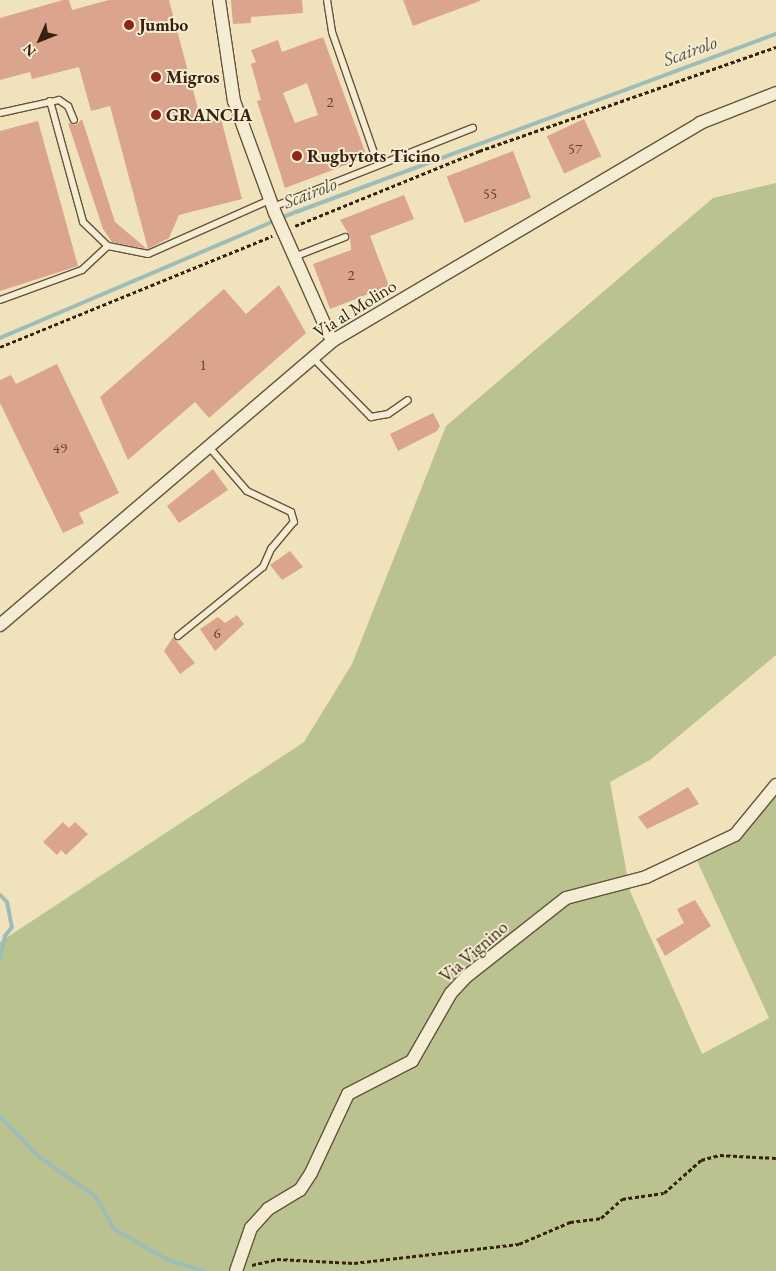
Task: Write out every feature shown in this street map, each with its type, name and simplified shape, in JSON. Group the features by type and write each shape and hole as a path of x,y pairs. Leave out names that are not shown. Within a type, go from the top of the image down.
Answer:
{"street":[{"path":"219,0 234,101 282,230 332,341"},
{"name":"Via al Molino","path":"0,625 332,341 700,123 776,93"},
{"name":"Via Vignino","path":"241,1269 250,1228 268,1209 300,1190 311,1173 348,1094 412,1061 451,992 467,976 566,898 646,877 735,835 776,785"}],"lane":[{"path":"327,0 332,32 378,164"},
{"path":"50,101 83,222 108,246 148,254 473,128"},
{"path":"0,113 50,101 65,102 74,120"},
{"path":"294,257 345,236"},
{"path":"0,300 82,270 108,246"},
{"path":"313,358 371,417 388,414 408,400"},
{"path":"178,636 263,567 271,548 294,522 291,512 247,491 209,447"}],"path":[{"path":"0,347 231,256 282,230 479,151 776,47"},
{"path":"241,1269 277,1259 354,1263 520,1244 570,1222 601,1218 610,1206 622,1200 664,1193 701,1160 720,1155 776,1158"}],"green space":[{"path":"776,183 776,655 650,760 610,782 630,891 702,1054 769,1018 693,852 735,835 776,785 776,1271 0,1271 0,942 304,742 352,664 446,426 713,198"}],"building":[{"name":"GRANCIA","path":"63,0 69,0 72,10 109,0 169,0 202,124 221,119 242,199 179,215 169,238 148,249 110,106 91,111 79,67 32,79 30,72 0,80 0,18"},
{"path":"231,0 302,0 303,13 251,17 251,23 233,24"},
{"path":"403,0 480,0 480,1 413,26"},
{"path":"323,37 367,157 285,188 257,101 261,100 251,64 256,62 251,50 278,40 282,52","holes":["307,83 318,115 295,123 283,93"]},
{"path":"82,119 115,222 147,249 112,242 103,229 68,123 76,125"},
{"path":"584,119 601,156 564,173 547,136"},
{"path":"38,121 78,266 0,291 0,131"},
{"path":"513,151 531,198 465,223 447,176"},
{"path":"404,195 414,219 370,236 389,286 330,309 313,264 351,250 350,236 340,220"},
{"path":"279,285 306,333 209,418 195,402 128,460 100,397 224,289 246,314"},
{"path":"57,364 119,493 79,513 84,523 63,533 0,403 0,380 11,375 16,384"},
{"path":"433,413 440,426 437,431 398,451 390,434"},
{"path":"213,469 228,490 179,523 167,506"},
{"path":"290,551 303,567 282,580 270,565"},
{"path":"237,615 244,624 215,651 200,629 218,617 225,623"},
{"path":"173,637 195,663 180,674 164,651"},
{"path":"688,787 699,804 647,829 638,817"},
{"path":"63,822 69,828 75,822 88,834 66,855 61,850 57,855 43,842"},
{"path":"695,900 711,926 665,956 656,939 684,923 677,909"}],"waterway":[{"name":"Scairolo","path":"0,338 296,212 776,34"},
{"path":"0,895 7,902 12,927 5,936 0,960"},
{"path":"0,1116 38,1156 96,1197 114,1229 168,1260 204,1271"}],"place":[{"name":"Jumbo","path":"129,25"},
{"name":"Migros","path":"156,77"},
{"name":"GRANCIA","path":"156,115"},
{"name":"Rugbytots Ticino","path":"297,156"}]}
